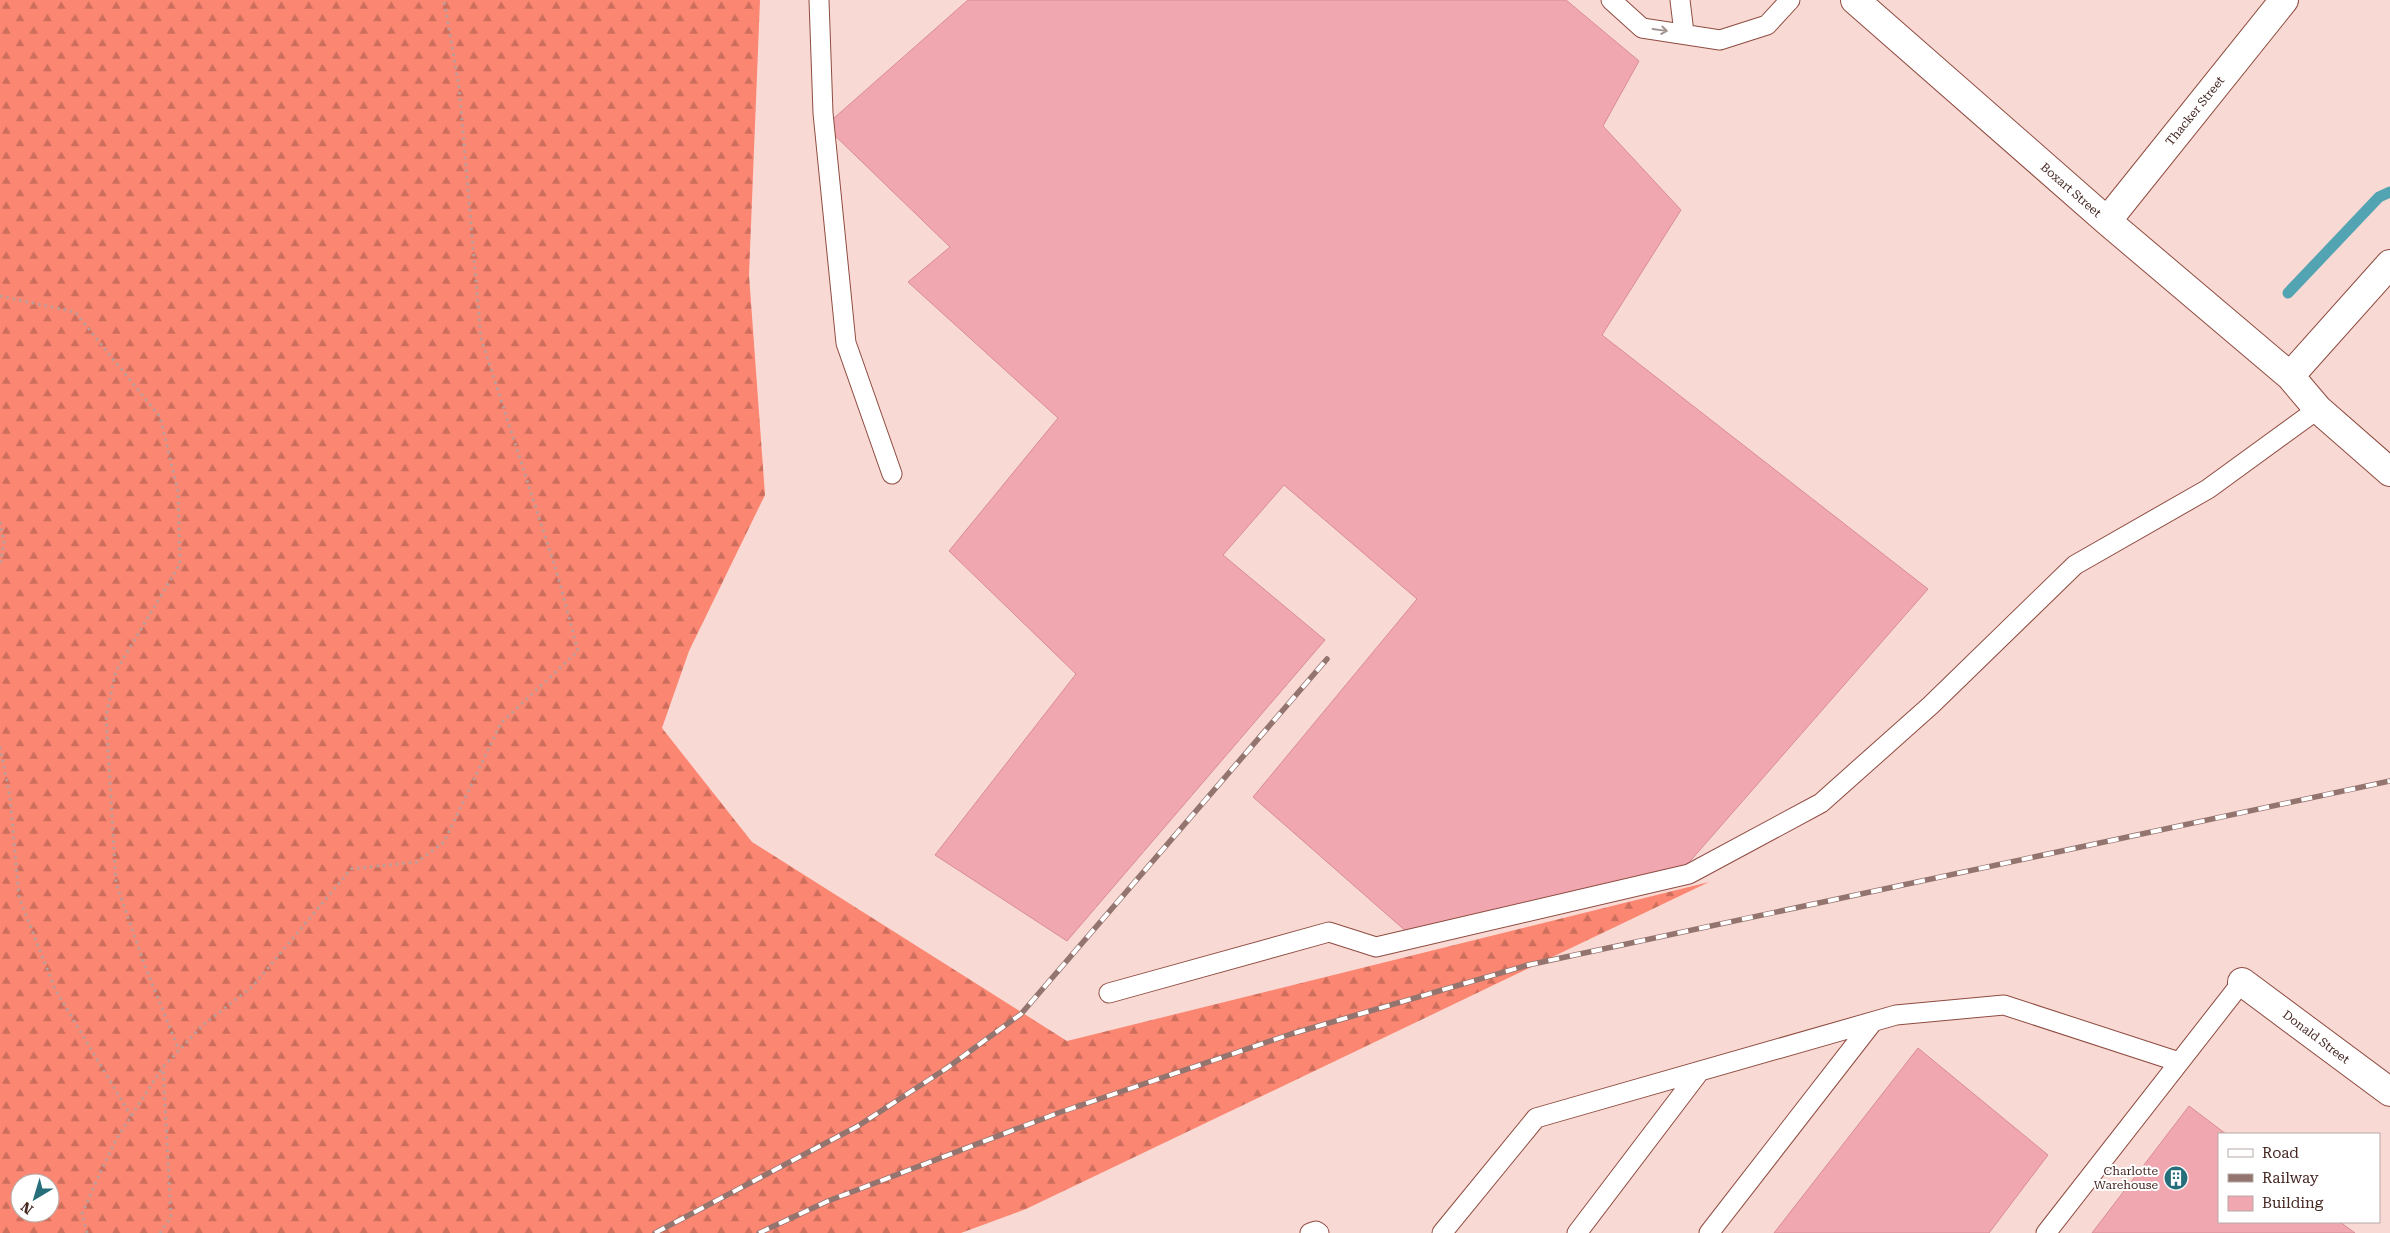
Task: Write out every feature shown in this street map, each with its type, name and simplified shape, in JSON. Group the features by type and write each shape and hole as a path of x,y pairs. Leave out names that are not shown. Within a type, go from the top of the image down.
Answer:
{"street":[{"name":"Boxart Street","path":"1855,0 2107,221 2290,376 2318,409 2390,472"},
{"name":"Thacker Street","path":"2107,221 2284,0"},
{"path":"2290,376 2390,264"},
{"name":"Donald Street","path":"2242,982 2390,1092"}],"lane":[{"path":"820,0 823,113 846,343 892,474"},
{"path":"1611,0 1642,28 1720,40 1767,25 1790,0"},
{"path":"1680,0 1684,34"},
{"path":"1109,993 1330,932 1376,948 1689,874 1821,804 1931,705 2075,565 2208,490 2318,409"},
{"path":"2046,1233 2242,982"},
{"path":"1442,1233 1536,1118 1872,1023 1896,1014 2004,1005 2180,1062"},
{"path":"1709,1233 1872,1023"},
{"path":"1577,1233 1700,1071"},
{"path":"1310,1233 1316,1231 1319,1233"}],"path":[{"path":"87,1233 82,1214 117,1138 163,1066 203,1025 253,986 351,869 417,862 444,842 501,723 578,651 557,573 481,338 459,87 444,0"},
{"path":"0,296 75,312 160,417 178,491 180,564 116,671 106,716 116,883 145,966 179,1050"},
{"path":"0,522 4,542 0,567"},
{"path":"0,747 10,797 19,897 56,989 131,1116"},
{"path":"160,1233 171,1217 163,1066"}],"green space":[{"path":"0,0 760,0 749,275 765,495 689,651 662,728 752,842 1067,1041 1709,882 1026,1209 961,1233 0,1233"}],"building":[{"path":"968,0 1566,0 1639,61 1603,126 1681,210 1602,335 1928,589 1685,867 1408,933 1253,797 1417,599 1284,485 1223,555 1325,640 1067,941 935,855 1076,674 949,551 1058,418 908,282 950,247 825,126"},
{"path":"1918,1048 2048,1155 1989,1233 1774,1233"},
{"name":"Charlotte Warehouse","path":"2189,1106 2225,1133 2218,1133 2218,1223 2341,1223 2355,1233 2092,1233"}],"waterway":[{"path":"2288,293 2379,197 2390,192"}],"railway":[{"path":"655,1233 858,1126 947,1068 1021,1014 1327,659"},
{"path":"759,1233 828,1201 1058,1113 1291,1034 1528,965 2390,781"}],"place":[{"name":"Charlotte Warehouse","path":"2176,1178"}]}
